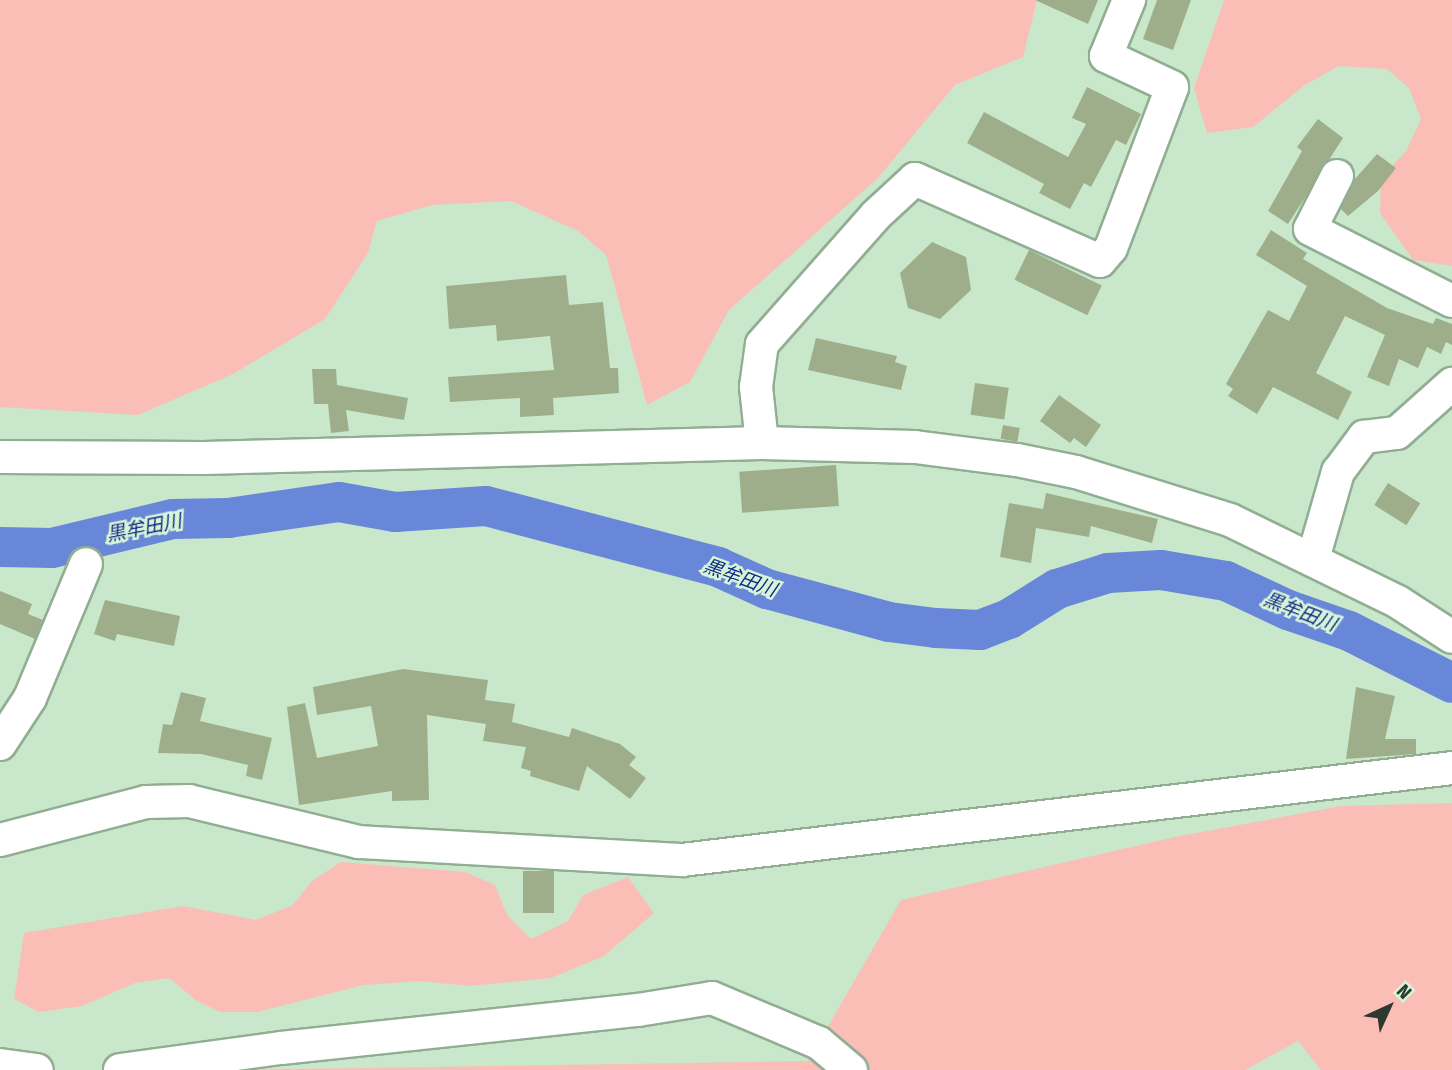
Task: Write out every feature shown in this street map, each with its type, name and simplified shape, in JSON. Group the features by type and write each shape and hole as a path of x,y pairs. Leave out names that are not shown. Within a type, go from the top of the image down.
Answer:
{"street":[{"path":"762,443 756,387 762,344 876,215 915,179 1100,261 1111,248 1172,88 1106,56 1129,0"},
{"path":"1337,176 1310,229 1452,301"},
{"path":"1313,559 1338,472 1364,437 1397,433 1452,384"},
{"path":"0,457 204,458 762,443 915,447 1076,471 1230,520 1398,602 1452,637"},
{"path":"0,744 30,698 86,564"},
{"path":"0,840 146,802 189,800 359,842 682,860 1452,768"},
{"path":"120,1070 281,1048 638,1010 712,998 819,1043 851,1070"},
{"path":"0,1065 37,1070"}],"shaded area":[{"path":"0,0 1037,0 1023,57 955,85 878,178 729,310 690,382 647,405 606,255 578,231 511,201 432,205 377,221 368,253 325,319 233,374 138,415 0,407"},
{"path":"1224,0 1452,0 1452,266 1413,260 1380,213 1381,178 1406,151 1421,119 1409,88 1387,69 1339,66 1305,85 1253,127 1207,133 1194,88"},
{"path":"1452,803 1452,1070 1321,1070 1298,1041 1245,1070 244,1070 808,1061 901,900 1175,837 1341,806"},
{"path":"341,862 465,872 495,885 507,915 531,939 568,921 583,895 628,877 654,913 604,956 551,978 469,986 420,981 364,985 257,1012 220,1012 197,1001 169,978 135,983 82,1006 39,1012 14,999 24,933 183,906 256,920 293,905 312,881"}],"building":[{"path":"1035,0 1098,0 1088,24"},
{"path":"1157,0 1191,0 1173,50 1143,39"},
{"path":"1087,87 1141,114 1126,145 1116,140 1091,187 1084,183 1070,209 1039,193 1044,184 967,143 984,112 1068,157 1086,124 1072,118"},
{"path":"1318,119 1343,138 1288,224 1268,211 1302,151 1297,147"},
{"path":"1377,154 1396,168 1378,191 1348,216 1341,209 1354,180"},
{"path":"1271,230 1307,253 1303,259 1387,308 1433,324 1436,318 1452,324 1452,345 1446,342 1441,354 1427,347 1418,368 1399,359 1389,386 1367,377 1385,335 1345,316 1316,373 1352,392 1338,420 1273,387 1257,414 1228,396 1233,389 1226,384 1268,310 1289,321 1307,286 1256,255"},
{"path":"932,242 966,257 971,290 940,319 908,308 900,273"},
{"path":"1029,250 1102,286 1087,315 1015,280"},
{"path":"566,275 569,305 603,302 610,368 618,368 619,393 553,398 554,415 520,417 520,398 450,402 448,377 554,370 550,336 497,341 496,325 449,329 446,286"},
{"path":"816,338 897,356 895,362 907,366 901,390 808,370"},
{"path":"312,369 336,369 337,385 408,398 404,420 346,410 349,431 331,433 328,404 314,404"},
{"path":"975,383 1009,388 1004,419 971,415"},
{"path":"1059,395 1101,425 1086,447 1074,438 1070,443 1040,421"},
{"path":"1003,425 1020,428 1017,442 1001,439"},
{"path":"836,465 839,506 742,513 739,472"},
{"path":"1388,483 1420,503 1406,525 1374,505"},
{"path":"1046,493 1158,519 1152,543 1091,526 1089,537 1036,528 1031,563 1000,557 1009,503 1043,509"},
{"path":"0,591 32,604 28,614 43,620 35,639 0,624"},
{"path":"105,600 180,616 174,646 117,634 115,641 94,634"},
{"path":"403,669 488,680 485,700 515,704 512,722 569,737 572,728 620,744 636,757 629,765 646,778 630,799 587,766 579,791 530,776 531,771 521,768 526,747 483,741 486,724 427,715 429,800 392,801 392,791 299,805 287,707 305,703 317,758 378,746 371,706 317,715 313,687"},
{"path":"1356,687 1395,696 1385,739 1416,739 1416,754 1346,759"},
{"path":"181,692 206,698 200,721 272,738 262,780 246,776 248,765 201,754 158,753 163,724 172,725"},
{"path":"523,871 554,871 554,913 523,913"}],"waterway":[{"name":"黒牟田川","path":"0,547 52,548 173,519 228,518 339,502 395,512 486,506 718,567 767,589 889,622 936,628 980,630 1009,619 1057,589 1108,573 1161,570 1226,581 1288,610 1349,631 1452,683"}]}
